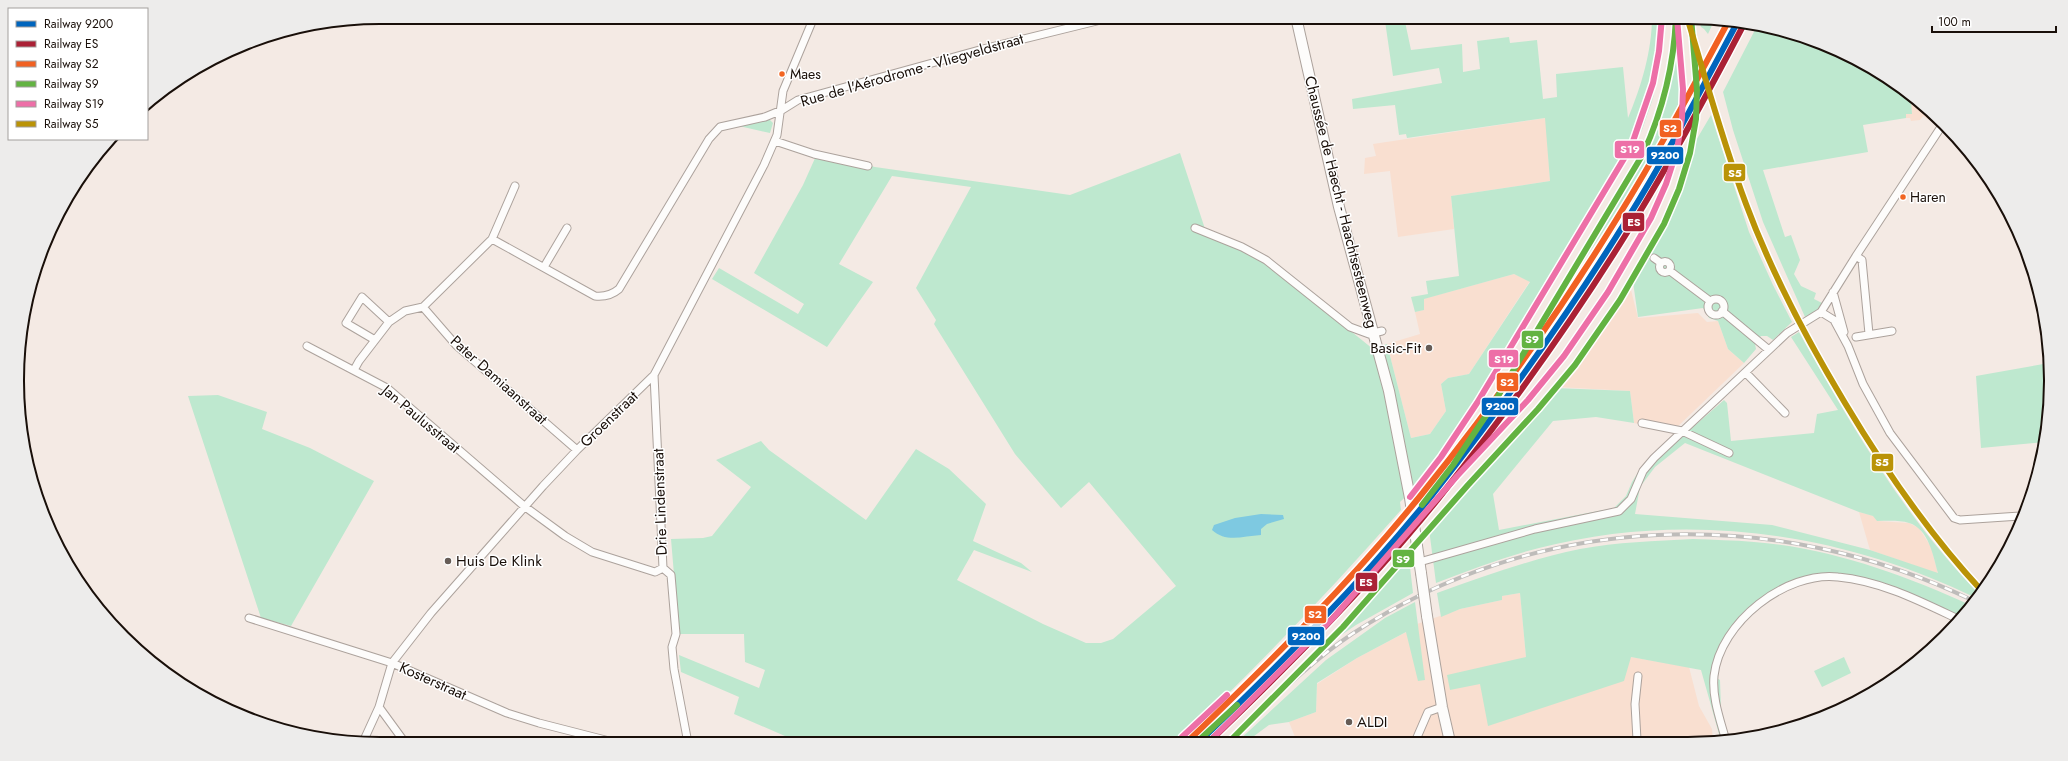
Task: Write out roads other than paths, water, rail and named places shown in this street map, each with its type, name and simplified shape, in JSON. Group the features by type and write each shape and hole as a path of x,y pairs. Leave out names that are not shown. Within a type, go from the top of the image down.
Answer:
{"main road":[{"name":"Chaussée de Haecht - Haachtsesteenweg","path":"1298,24 1339,207 1378,332 1422,559 1421,573 1427,616 1442,707 1449,737"}],"street":[{"name":"Groenstraat","path":"392,663 431,613 524,506 577,450 654,375 764,165 774,141 782,110 783,91 811,24"},
{"name":"Rue de l'Aérodrome - Vliegveldstraat","path":"544,267 596,296 602,297 614,293 619,289 709,139 720,127 765,117 782,110 798,100 983,49 1085,24"},
{"path":"1422,559 1534,529 1619,511 1631,499 1643,471 1682,431 1746,373 1786,333 1820,313 1940,128"},
{"path":"774,141 814,154 868,166"},
{"path":"354,370 359,360 389,322 405,311 423,307 492,239 515,186"},
{"path":"492,239 544,267 567,228"},
{"path":"1196,228 1242,247 1266,260 1350,327 1369,334 1378,332"},
{"path":"1856,256 1862,260 1869,334"},
{"path":"1654,258 1661,263 1660,266 1662,272 1670,271 1710,301"},
{"path":"1833,292 1848,346 1863,384 1890,433 1954,518 1960,520 2017,516"},
{"path":"375,340 346,323 362,297 389,322"},
{"path":"1710,301 1713,299 1721,300 1723,304 1722,311"},
{"path":"1710,301 1708,306 1711,313 1719,314 1722,311"},
{"name":"Pater Damiaanstraat","path":"423,307 456,345 577,450"},
{"path":"1722,311 1770,350"},
{"path":"1820,313 1834,320 1848,346"},
{"path":"1856,337 1892,331"},
{"name":"Jan Paulusstraat","path":"307,346 388,388 524,506 565,536 592,552 655,572 663,568"},
{"path":"1746,373 1784,413"},
{"name":"Drie Lindenstraat","path":"654,375 663,568 671,575 676,634 672,648 674,669 687,737"},
{"path":"1642,423 1682,431 1729,453"},
{"path":"1724,735 1715,702 1714,675 1720,656 1729,638 1748,614 1762,601 1788,586 1811,577 1839,576 1873,583 1906,595 1955,617"},
{"name":"Kosterstraat","path":"249,618 392,663 507,713 591,737"},
{"path":"365,736 378,707 392,663"},
{"path":"1636,737 1635,704 1638,676"},
{"path":"378,707 401,737"},
{"path":"1417,737 1428,712 1442,707"}],"water":[{"path":"1261,514 1283,515 1284,519 1267,524 1261,529 1261,535 1229,538 1217,534 1212,530 1214,525 1235,518"}],"railway":[{"path":"1233,737 1303,672 1335,646 1352,634 1424,593 1500,563 1578,544 1658,535 1738,536 1819,548 1897,570 1969,599"}],"rail line":[{"name":"S19","path":"1410,497 1441,457 1477,403 1631,147 1653,83 1659,51 1661,24"},
{"name":"S9","path":"1422,505 1453,465 1489,411 1643,154 1662,104 1670,70 1676,24"},
{"name":"S19","path":"1214,737 1333,618 1457,476 1528,400 1564,356 1608,292 1651,218 1666,184 1677,150 1682,118 1683,89 1678,24"},
{"name":"S5","path":"1689,24 1738,181 1767,256 1791,306 1831,379 1860,428 1892,477 1944,547 1978,587"},
{"name":"S9","path":"1234,737 1343,627 1468,485 1538,409 1575,365 1620,300 1664,224 1679,189 1690,153 1696,119 1697,90 1692,24"},
{"name":"S2","path":"1192,737 1308,622 1366,560 1421,495 1498,395 1594,256 1660,147 1726,26"},
{"name":"9200","path":"1204,737 1320,622 1349,591 1405,528 1484,428 1581,292 1626,221 1669,148 1735,27"},
{"name":"ES","path":"1214,737 1269,684 1356,594 1438,499 1490,432 1540,364 1611,259 1690,126 1742,28"},
{"name":"S19","path":"1182,737 1227,695"},
{"name":"S9","path":"1202,737 1237,705"}],"place":[{"name":"Maes","path":"782,74"},
{"name":"Haren","path":"1903,197"},
{"name":"Basic-Fit","path":"1429,348"},
{"name":"Huis De Klink","path":"448,561"},
{"name":"ALDI","path":"1349,722"}]}
